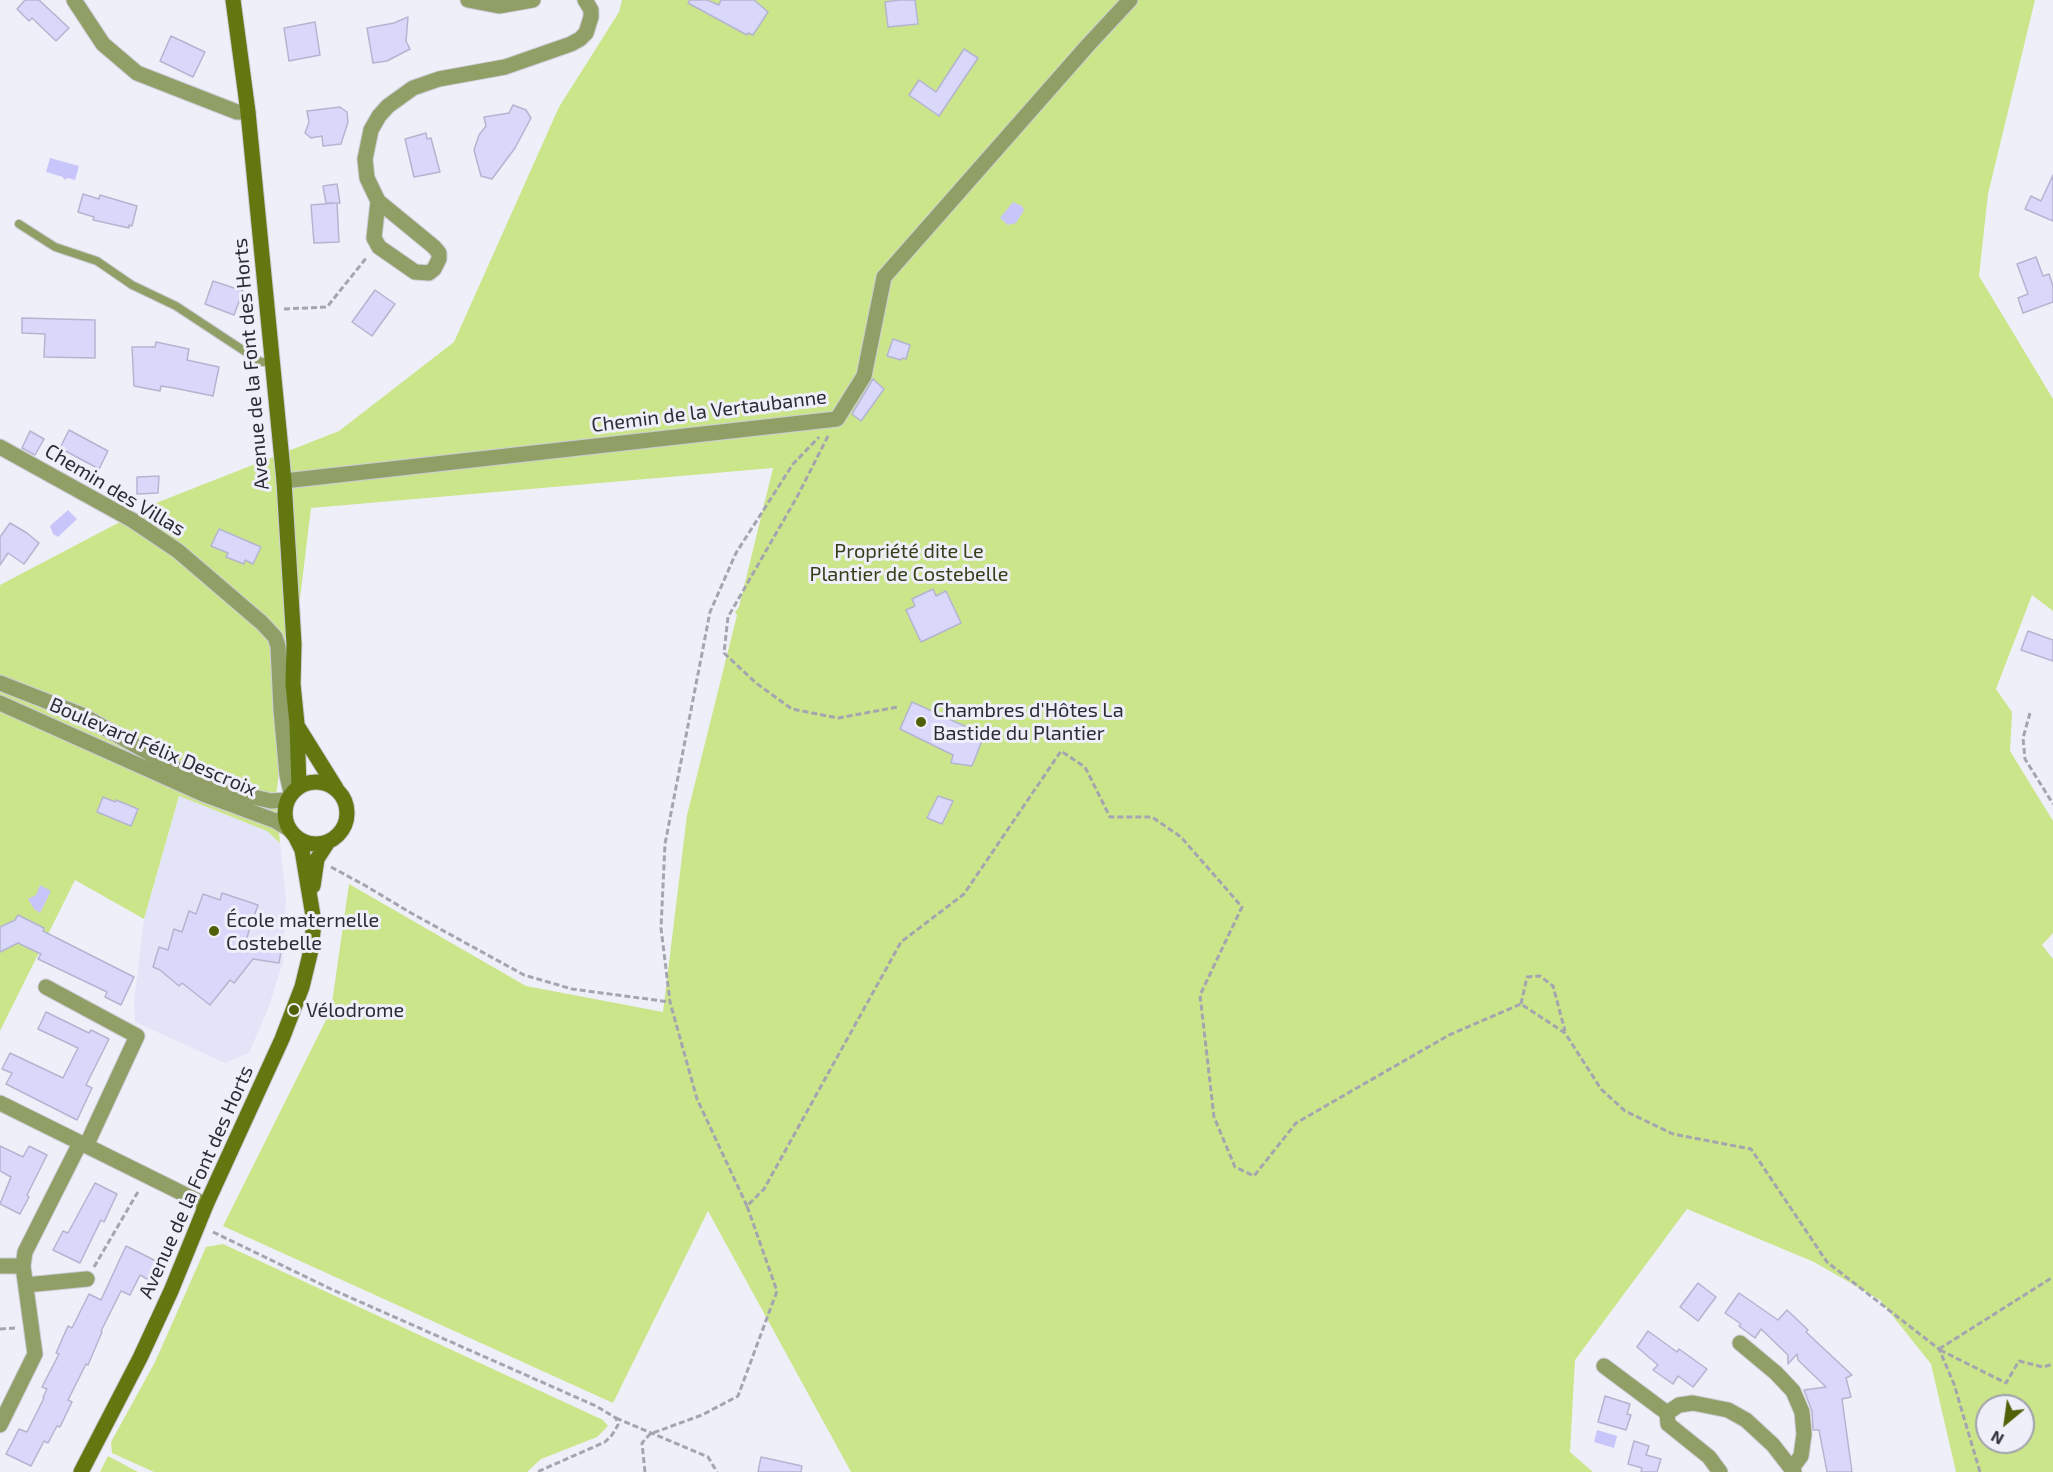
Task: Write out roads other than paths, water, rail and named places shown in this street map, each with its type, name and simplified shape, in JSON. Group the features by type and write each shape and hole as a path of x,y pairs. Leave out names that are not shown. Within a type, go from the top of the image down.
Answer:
{"main road":[{"name":"Avenue de la Font des Horts","path":"233,0 248,112 284,481 294,644 293,684 297,724 292,793"},
{"name":"Avenue de la Font des Horts","path":"297,724 337,790"},
{"path":"311,782 325,783 337,790 346,805 347,814 342,831 328,842 321,844 307,843 292,832 285,818 292,793 311,782"},
{"name":"Avenue de la Font des Horts","path":"81,1472 140,1358 171,1291 206,1204 298,999 311,950 314,922 302,849 292,832"},
{"name":"Avenue de la Font des Horts","path":"311,898 318,860 328,842"}],"street":[{"path":"74,0 103,44 137,73 237,112 248,112"},
{"path":"468,0 499,6 533,0"},
{"path":"378,201 374,227 374,238 377,244 415,272 429,273 439,259 439,253 378,201 367,178 365,159 371,130 379,116 388,106 413,88 439,79 504,67 580,39 586,33 591,17 591,10 585,0"},
{"name":"Chemin de la Vertaubanne","path":"284,481 837,419 864,376 884,277 1130,0"},
{"name":"Chemin des Villas","path":"0,447 132,520 178,551 262,623 274,637 280,660 281,710 287,775 292,793"},
{"name":"Boulevard Félix Descroix","path":"0,683 82,715 177,769 219,789 271,801 292,793"},
{"name":"Boulevard Félix Descroix","path":"0,703 192,789 276,821 292,832"},
{"path":"0,1425 35,1354 23,1266 25,1252 83,1145 137,1036 46,987"},
{"path":"0,1103 206,1204"},
{"path":"0,1266 23,1266"},
{"path":"26,1285 87,1279"},
{"path":"1667,1413 1678,1405 1693,1403 1728,1410 1746,1420 1773,1445 1793,1470 1801,1456 1804,1434 1802,1412 1793,1390 1740,1343"},
{"path":"1604,1366 1667,1413 1668,1424 1709,1457 1720,1472"}],"lane":[{"path":"19,224 55,247 97,261 132,285 176,306 261,362 271,362"}],"water":[{"path":"50,158 79,166 75,180 68,178 64,180 63,177 46,172"},
{"path":"1013,202 1022,206 1024,210 1016,223 1008,225 1000,218"},
{"path":"68,510 77,519 58,537 53,534 50,526"},
{"path":"40,885 51,891 40,913 34,909 28,899 36,895"},
{"path":"1597,1430 1617,1436 1614,1448 1594,1442"}],"place":[{"name":"Chambres d'Hôtes La Bastide du Plantier","path":"921,722"},
{"name":"École maternelle Costebelle","path":"214,931"},
{"name":"Vélodrome","path":"294,1010"}],"park label":[{"name":"Propriété dite Le Plantier de Costebelle","path":"909,562"}]}
